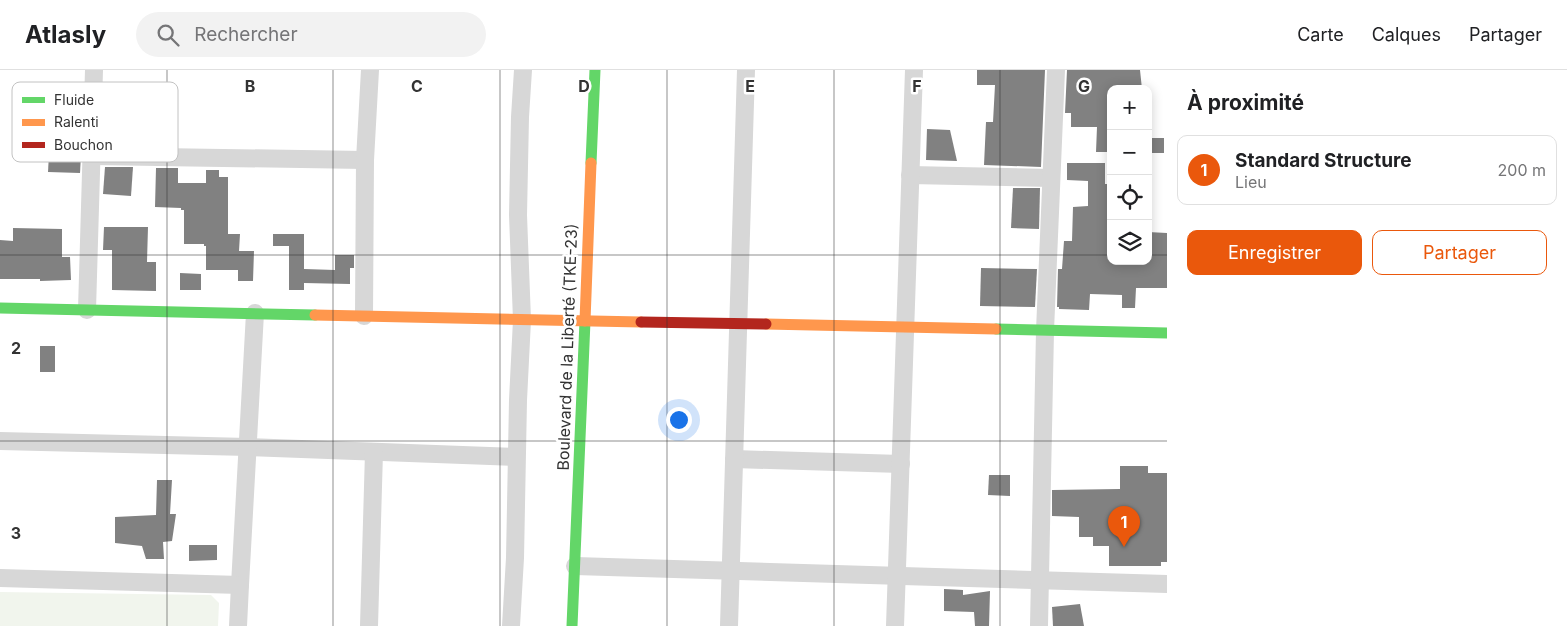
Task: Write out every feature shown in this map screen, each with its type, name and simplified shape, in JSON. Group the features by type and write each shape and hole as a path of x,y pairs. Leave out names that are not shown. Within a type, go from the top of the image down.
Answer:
{"street":[{"path":"364,316 365,160 370,70"},
{"path":"511,626 522,320 518,207 523,70"},
{"name":"Boulevard de la Liberté (TKE-23)","path":"572,626 594,70"},
{"path":"729,626 746,70"},
{"path":"895,626 914,70"},
{"path":"1039,626 1045,331 1056,70"},
{"path":"178,157 365,160"},
{"path":"88,310 92,162"},
{"path":"910,175 1051,178"},
{"path":"0,308 1167,333"},
{"path":"238,626 255,313"},
{"path":"0,441 248,447 516,457"},
{"path":"368,626 374,452"},
{"path":"734,460 900,464"},
{"path":"575,566 1167,584"},
{"path":"0,578 240,585"}],"shaded area":[{"path":"0,592 211,595 219,603 218,626 0,626"}],"building":[{"path":"977,70 1045,70 1041,167 984,165 986,122 993,122 995,85 977,85"},
{"path":"1067,70 1140,70 1142,85 1107,85 1107,152 1096,152 1097,127 1071,127 1071,113 1065,113"},
{"path":"927,129 950,130 957,161 926,160"},
{"path":"1152,138 1164,138 1164,153 1152,153"},
{"path":"49,162 81,162 80,173 48,172"},
{"path":"1067,163 1105,163 1105,184 1107,184 1107,265 1152,265 1152,232 1167,233 1167,288 1136,288 1135,308 1122,308 1122,295 1090,294 1089,310 1059,309 1057,307 1058,269 1062,269 1064,241 1072,241 1073,207 1088,206 1088,181 1067,180"},
{"path":"105,167 133,167 131,196 103,194"},
{"path":"156,168 178,168 178,183 206,183 206,170 219,170 219,177 228,177 228,234 240,234 239,251 254,251 253,281 238,281 238,270 206,270 206,246 204,244 184,244 184,210 181,210 181,208 155,207"},
{"path":"1013,188 1040,188 1039,229 1011,228"},
{"path":"104,227 148,227 147,262 156,262 156,291 112,290 112,250 103,250"},
{"path":"13,228 62,229 62,257 70,257 71,280 0,279 0,240 13,241"},
{"path":"273,234 304,234 304,269 335,270 335,255 354,255 354,268 350,268 350,284 304,283 304,290 289,290 289,246 273,246"},
{"path":"981,268 1037,269 1035,307 980,306"},
{"path":"180,273 201,274 201,290 180,290"},
{"path":"40,346 55,346 55,372 40,372"},
{"path":"1120,466 1148,466 1148,473 1167,473 1167,562 1161,562 1161,566 1109,566 1109,546 1093,546 1093,537 1079,537 1079,517 1052,516 1052,490 1120,489"},
{"path":"989,475 1010,475 1010,496 988,495"},
{"path":"157,480 172,480 170,514 176,514 172,541 163,542 164,559 146,559 142,546 115,543 115,517 156,515"},
{"path":"189,545 217,545 217,560 189,561"},
{"path":"944,589 963,590 963,595 990,591 989,626 975,626 974,612 944,611"},
{"path":"1080,604 1084,626 1053,626 1052,607"}],"traffic: fast":[{"path":"591,163 595,70"},
{"path":"0,308 315,315"},
{"path":"572,626 585,321"},
{"path":"996,329 1167,333"}],"traffic: slow":[{"path":"585,321 591,163"},
{"path":"315,315 641,322"},
{"path":"766,324 996,329"}],"traffic: jam":[{"path":"641,322 766,324"}],"place":[{"name":"Standard Structure","path":"1124,547"}]}
